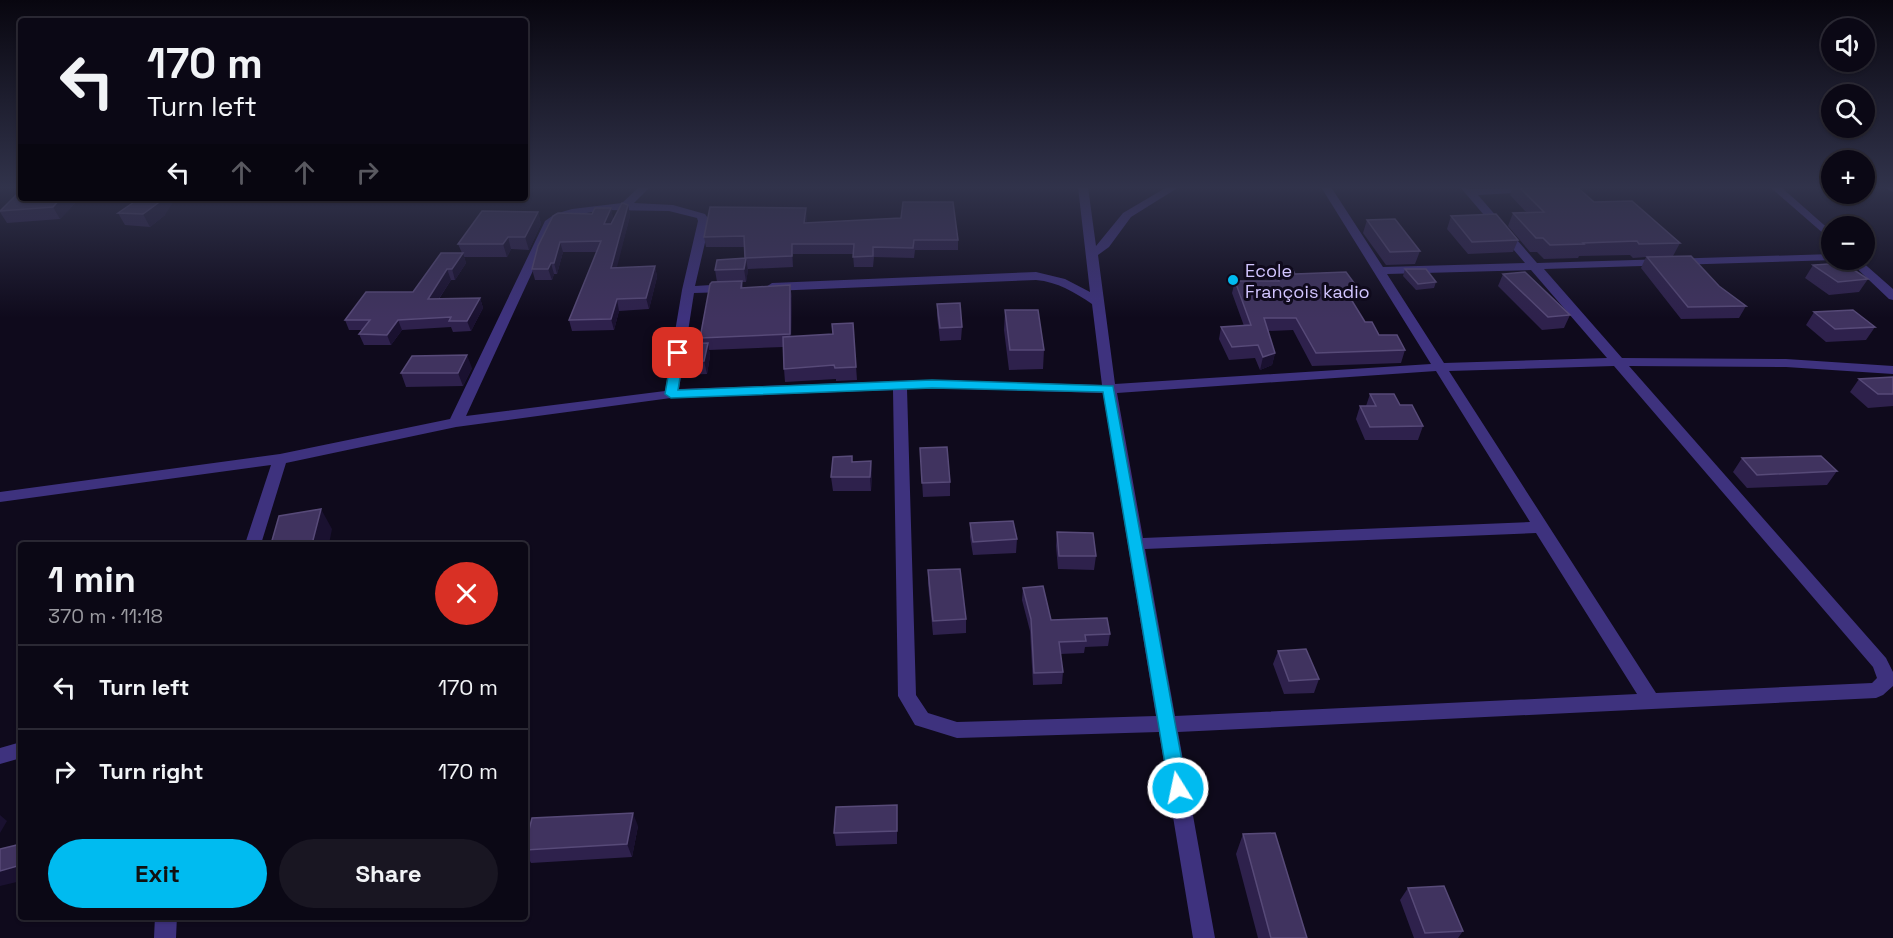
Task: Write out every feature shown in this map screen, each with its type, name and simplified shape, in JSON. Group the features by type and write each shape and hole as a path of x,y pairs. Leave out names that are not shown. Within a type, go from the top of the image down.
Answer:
{"street":[{"path":"456,422 545,231"},
{"path":"671,394 688,290 702,231"},
{"path":"1090,231 1108,389 1204,938"},
{"path":"1093,254 1105,245 1115,231"},
{"path":"1354,231 1650,699"},
{"path":"900,385 907,696 922,719 957,730 1167,724 1650,699 1876,690 1887,680 1880,663 1502,231"},
{"path":"1379,271 1821,257"},
{"path":"1865,270 1893,296"},
{"path":"760,287 1036,276 1054,278 1073,285 1096,301"},
{"path":"688,290 736,288"},
{"path":"0,497 280,459 456,422 671,394 900,385 1108,389 1440,367 1617,362 1786,363 1893,370"},
{"path":"255,542 280,459"},
{"path":"1136,544 1541,527"},
{"path":"0,756 18,751"},
{"path":"165,938 166,920"}],"building":[{"path":"468,231 528,231 525,237 508,237 503,244 458,244"},
{"path":"546,231 621,231 611,268 655,266 646,298 617,299 611,319 569,320 601,241 560,242 554,263 551,263 548,269 532,269 538,246"},
{"path":"705,231 957,231 958,240 914,240 913,248 873,247 873,256 853,257 854,244 792,244 792,256 745,258 744,236 704,237"},
{"path":"1375,231 1404,231 1420,251 1390,252"},
{"path":"1463,231 1510,231 1518,240 1472,242"},
{"path":"1529,231 1666,231 1680,243 1639,244 1637,241 1550,245 1543,238 1536,238"},
{"path":"441,253 463,253 452,269 447,269 428,299 480,298 467,321 449,321 451,317 398,320 387,335 359,334 370,320 345,320 366,292 413,292"},
{"path":"1691,256 1719,286 1746,306 1688,307 1647,257"},
{"path":"746,258 744,269 715,270 717,260"},
{"path":"1821,264 1821,270 1854,270 1868,279 1838,282 1813,265"},
{"path":"1405,269 1426,269 1436,282 1418,284"},
{"path":"1273,270 1293,270 1295,274 1346,272 1357,287 1349,287 1351,290 1346,291 1365,322 1372,322 1379,335 1397,335 1405,350 1316,353 1296,318 1264,318 1275,353 1263,357 1258,345 1232,347 1221,327 1251,325 1235,281 1279,281"},
{"path":"1525,272 1570,315 1548,317 1503,274"},
{"path":"742,281 741,288 790,285 790,334 700,338 710,284 712,282"},
{"path":"960,303 962,327 940,328 937,304"},
{"path":"1005,310 1038,310 1044,350 1010,350"},
{"path":"1853,310 1875,327 1835,329 1814,312"},
{"path":"853,323 856,367 835,368 834,365 784,369 783,337 833,334 832,324"},
{"path":"708,343 704,361 681,362 684,344"},
{"path":"467,355 458,373 401,373 412,356"},
{"path":"1893,377 1893,394 1878,394 1859,379"},
{"path":"1370,394 1394,394 1400,405 1412,405 1423,426 1370,427 1360,406 1376,406"},
{"path":"947,447 950,482 922,483 920,448"},
{"path":"852,456 852,462 871,461 870,477 831,477 833,457"},
{"path":"1821,456 1837,471 1757,475 1742,458"},
{"path":"321,509 313,542 272,542 279,516"},
{"path":"1013,521 1017,539 973,542 970,523"},
{"path":"1057,532 1093,533 1096,556 1059,556"},
{"path":"960,569 966,619 933,621 928,570"},
{"path":"1043,586 1051,620 1107,618 1110,634 1085,635 1086,641 1059,642 1063,672 1034,673 1031,619 1023,588"},
{"path":"1306,649 1319,679 1289,681 1278,651"},
{"path":"897,805 897,831 834,833 836,807"},
{"path":"633,813 627,844 528,850 528,834 532,818"},
{"path":"1275,833 1307,938 1271,938 1243,834"},
{"path":"18,845 18,866 0,871 0,849"},
{"path":"1444,886 1463,931 1425,933 1408,888"}],"place":[{"name":"Ecole François kadio","path":"1233,280"}],"route":[{"path":"678,353 671,394 932,384 1108,389 1178,788"}]}
